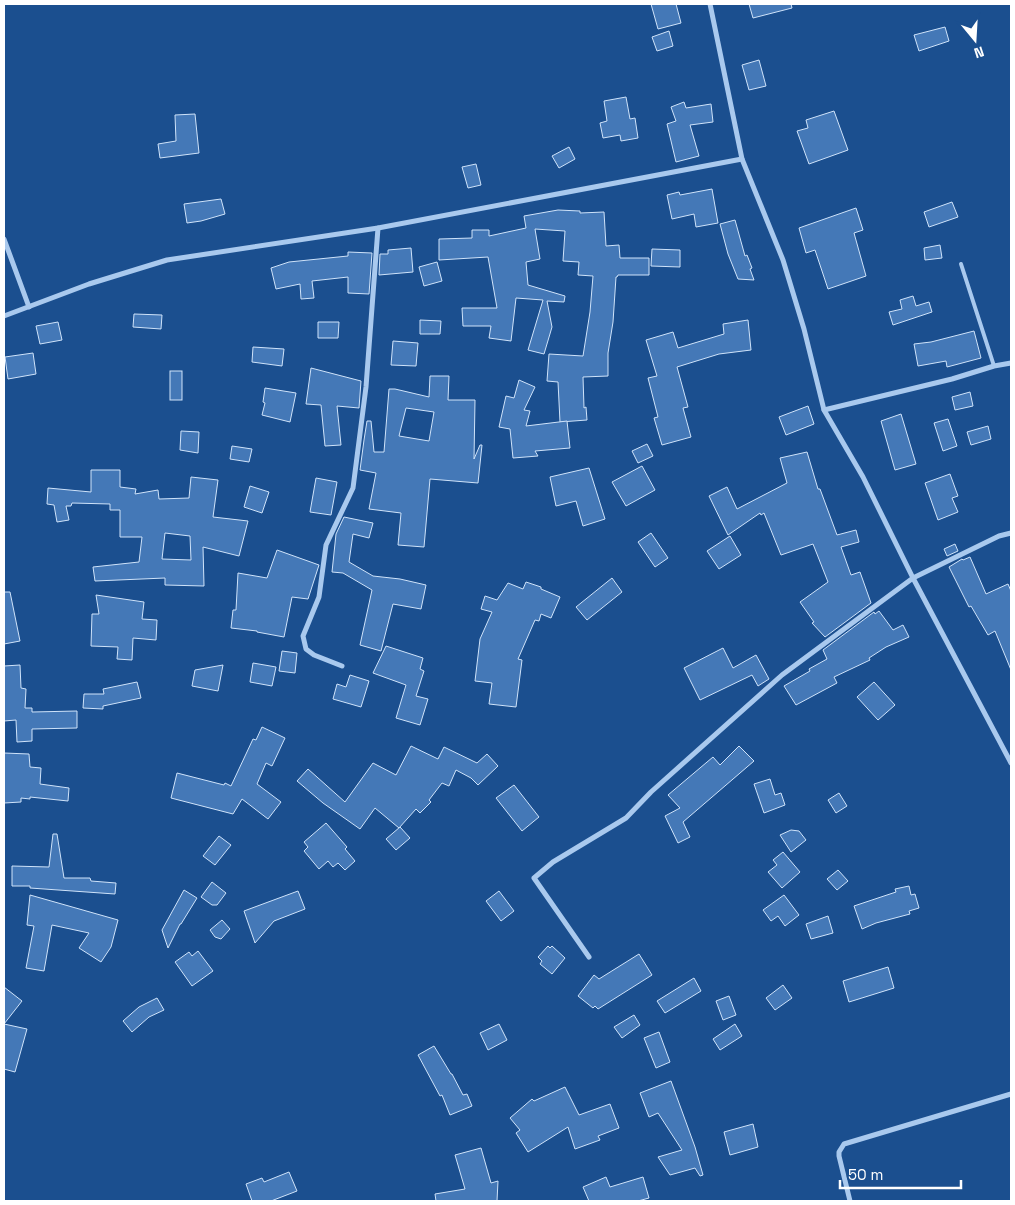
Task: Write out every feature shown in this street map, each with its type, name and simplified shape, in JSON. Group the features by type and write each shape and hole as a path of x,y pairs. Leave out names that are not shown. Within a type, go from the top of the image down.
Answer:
{"street":[{"path":"710,4 742,159 783,260 804,329 824,410 863,477 913,578 1011,763"},
{"path":"4,316 89,284 167,260 378,228 742,159"},
{"path":"342,666 306,649 303,636 319,597 326,545 353,488 366,387 378,228"},
{"path":"4,239 29,307"},
{"path":"824,410 1011,363"},
{"path":"589,957 534,878 553,862 626,818 651,792 782,676 913,578 999,536 1011,533"},
{"path":"850,1201 839,1156 839,1152 844,1144 1011,1094"}],"lane":[{"path":"961,264 994,366"}],"building":[{"path":"651,4 676,4 681,23 658,29"},
{"path":"749,4 791,4 792,8 753,18"},
{"path":"945,27 949,41 919,51 914,35"},
{"path":"669,31 673,46 657,51 652,37"},
{"path":"759,60 766,86 749,90 742,65"},
{"path":"626,97 630,119 635,118 638,138 621,141 620,135 603,138 600,123 607,121 604,101"},
{"path":"684,102 686,108 711,104 713,122 690,125 699,156 676,162 667,124 676,121 671,107"},
{"path":"834,111 848,150 809,164 797,131 808,128 806,120"},
{"path":"195,114 199,153 160,158 158,144 176,141 175,115"},
{"path":"569,147 575,159 559,168 552,156"},
{"path":"476,164 481,185 468,188 462,167"},
{"path":"712,189 718,223 696,227 694,214 672,219 667,195 679,192 680,195"},
{"path":"221,199 225,214 187,223 184,204"},
{"path":"952,202 958,217 929,227 924,212"},
{"path":"856,208 863,230 854,233 866,276 828,289 815,250 806,253 799,228"},
{"path":"558,210 580,211 580,213 604,212 606,246 619,245 620,258 649,258 649,275 618,275 616,277 613,322 608,353 608,376 583,377 584,408 586,407 587,420 560,422 558,382 547,381 549,354 583,356 593,276 578,275 579,262 563,261 565,231 535,229 540,259 526,262 528,285 565,296 564,302 547,301 552,327 544,354 528,350 543,300 516,298 511,341 489,338 491,326 463,326 462,308 497,308 488,257 439,260 439,239 472,238 472,230 489,230 489,236 526,228 524,216"},
{"path":"735,220 745,256 747,255 752,268 750,269 754,280 738,279 728,254 720,224"},
{"path":"940,245 942,258 925,260 924,248"},
{"path":"411,248 413,272 379,275 380,254 388,254 388,250"},
{"path":"652,249 680,250 680,267 651,266"},
{"path":"348,252 372,253 369,294 348,293 348,277 312,281 314,298 301,299 300,284 276,289 271,268 289,262 348,256"},
{"path":"437,262 442,281 424,286 419,267"},
{"path":"913,296 916,306 929,302 932,312 893,325 889,312 902,309 900,300"},
{"path":"134,314 162,315 161,329 133,327"},
{"path":"420,320 441,321 440,334 420,334"},
{"path":"748,320 751,350 719,354 677,367 688,407 683,408 691,437 662,445 654,418 658,417 648,378 657,376 646,340 673,332 678,348 724,334 723,324"},
{"path":"58,322 62,340 40,344 36,326"},
{"path":"318,322 339,322 338,338 318,338"},
{"path":"974,331 981,358 947,367 946,361 918,366 914,344 931,342"},
{"path":"393,341 418,343 416,366 391,365"},
{"path":"253,347 284,349 282,366 252,362"},
{"path":"33,353 36,374 8,379 5,357"},
{"path":"311,368 361,381 359,408 337,406 341,445 325,446 321,405 306,404"},
{"path":"170,371 182,371 182,400 170,400"},
{"path":"430,376 449,376 448,400 475,400 474,459 480,445 482,445 478,483 430,479 424,547 398,545 401,513 369,509 376,473 360,470 367,421 371,421 374,452 384,452 389,389 429,397","holes":["406,408 434,412 429,441 399,436"]},
{"path":"519,380 535,387 524,410 530,411 526,426 567,421 570,448 535,451 538,456 513,458 510,429 499,427 506,396 514,398"},
{"path":"265,388 296,393 290,422 262,415 265,403 263,402"},
{"path":"970,392 973,406 955,410 952,397"},
{"path":"808,406 814,424 786,435 779,417"},
{"path":"901,414 916,464 895,470 881,421"},
{"path":"948,419 957,446 943,451 934,423"},
{"path":"988,426 991,439 971,445 967,432"},
{"path":"181,431 199,432 198,453 180,450"},
{"path":"647,444 653,456 638,463 632,451"},
{"path":"232,446 252,449 249,462 230,459"},
{"path":"807,452 818,489 820,489 837,535 856,530 859,542 841,547 851,575 860,572 871,603 825,637 812,623 814,622 800,602 828,582 813,544 781,555 764,513 761,515 760,513 728,535 709,496 727,487 737,509 787,483 780,458"},
{"path":"642,466 655,490 626,506 612,482"},
{"path":"589,468 605,519 583,526 576,501 556,506 550,477"},
{"path":"91,470 120,470 120,487 136,489 135,494 158,490 159,499 189,498 191,477 218,480 213,517 248,521 239,556 203,547 204,586 165,585 165,578 95,581 93,567 139,562 142,537 120,537 120,510 110,510 110,504 72,503 71,506 66,506 69,520 57,522 54,505 47,504 48,488 91,492","holes":["165,533 190,536 191,560 162,559"]},
{"path":"950,474 958,496 952,498 958,512 938,520 925,483"},
{"path":"316,478 337,482 331,515 310,512"},
{"path":"250,486 269,492 262,513 244,507"},
{"path":"344,517 373,523 369,538 353,534 349,562 373,576 400,579 426,585 421,609 393,604 381,651 360,645 372,590 343,573 332,572 336,534"},
{"path":"651,533 668,558 655,567 638,542"},
{"path":"730,536 741,555 719,569 707,551"},
{"path":"955,544 958,551 947,556 944,549"},
{"path":"277,550 319,565 308,599 292,597 284,637 231,628 233,610 236,610 238,573 267,578"},
{"path":"970,557 986,594 1008,584 1011,591 1011,670 995,631 988,635 971,606 969,607 949,567 962,559"},
{"path":"612,578 622,592 587,620 576,607"},
{"path":"526,582 560,597 551,618 541,614 539,621 535,620 518,659 522,660 516,707 489,704 492,683 475,681 480,639 492,612 481,609 485,596 497,600 508,583 523,589"},
{"path":"4,592 10,592 20,641 4,644"},
{"path":"96,595 144,602 142,619 157,620 156,640 133,638 132,660 117,659 118,647 91,646 92,614 99,614"},
{"path":"879,611 893,630 903,625 909,637 886,647 869,658 870,660 834,677 837,683 796,705 784,686 827,659 823,650 874,612 875,614"},
{"path":"386,646 423,658 420,669 424,671 416,696 428,699 420,725 396,718 406,685 373,673"},
{"path":"723,648 733,668 756,655 769,679 758,686 752,675 700,700 684,668"},
{"path":"282,651 297,653 295,673 279,671"},
{"path":"253,663 276,667 272,686 250,682"},
{"path":"20,665 21,688 26,689 25,708 32,708 32,712 77,711 77,728 32,729 32,741 17,742 16,720 4,721 4,666"},
{"path":"223,665 218,691 192,686 195,670"},
{"path":"350,675 369,681 361,707 333,699 337,684 346,687"},
{"path":"137,682 141,698 103,706 103,709 83,708 84,694 104,694 103,689"},
{"path":"874,682 895,705 878,720 857,697"},
{"path":"262,727 285,738 272,766 266,763 257,784 281,802 268,819 242,799 233,814 171,798 177,773 224,785 225,783 231,786 253,739 256,740"},
{"path":"411,746 438,759 444,747 477,763 487,754 498,766 478,785 471,778 456,770 449,786 442,783 429,800 431,802 420,813 416,809 399,828 375,808 360,829 323,803 297,781 308,769 345,802 373,763 396,775"},
{"path":"739,746 754,761 683,822 690,837 678,843 665,816 680,808 668,795 713,757 720,765"},
{"path":"4,753 29,754 30,767 41,768 40,784 69,788 68,801 30,797 30,799 21,798 21,802 4,803"},
{"path":"770,779 775,795 781,793 785,805 764,813 754,784"},
{"path":"514,785 539,817 522,831 496,798"},
{"path":"839,793 847,806 836,813 828,800"},
{"path":"326,823 347,847 345,849 355,861 345,870 338,863 333,867 328,861 319,869 304,851 308,847 304,842"},
{"path":"400,827 410,838 396,850 386,839"},
{"path":"791,830 799,831 806,840 791,852 780,835"},
{"path":"53,834 57,834 64,878 90,878 91,881 116,883 115,894 12,886 12,866 49,867"},
{"path":"219,836 231,845 215,865 203,856"},
{"path":"783,852 800,872 782,888 768,872 777,865 773,860"},
{"path":"838,870 848,881 837,890 827,879"},
{"path":"212,882 226,893 217,905 212,905 201,897"},
{"path":"909,886 911,895 915,894 919,908 909,911 910,914 876,923 862,929 854,906 896,892 895,889"},
{"path":"184,890 197,898 180,924 168,948 162,930"},
{"path":"298,891 305,909 274,921 255,943 244,911"},
{"path":"499,891 514,911 501,921 486,901"},
{"path":"30,895 118,920 111,947 101,962 79,948 89,933 52,925 44,971 26,968 34,926 27,925"},
{"path":"784,895 799,915 785,926 778,916 771,921 763,910"},
{"path":"828,916 833,933 811,939 806,924"},
{"path":"222,920 230,929 221,939 215,937 210,930"},
{"path":"548,946 550,948 552,946 565,958 552,974 540,964 542,961 538,957"},
{"path":"198,951 213,971 192,986 175,962 189,952 192,956"},
{"path":"639,954 652,975 598,1009 595,1006 593,1008 578,996 594,975 599,979"},
{"path":"888,967 894,988 849,1002 843,981"},
{"path":"694,978 701,991 665,1013 657,1001"},
{"path":"783,985 792,998 775,1010 766,998"},
{"path":"4,987 22,1001 4,1024"},
{"path":"729,996 736,1015 723,1020 716,1001"},
{"path":"157,998 164,1010 149,1017 132,1032 123,1021 139,1007"},
{"path":"634,1015 640,1025 622,1038 614,1027"},
{"path":"4,1024 27,1029 15,1072 4,1069"},
{"path":"499,1024 507,1040 488,1050 480,1033"},
{"path":"735,1024 742,1036 720,1050 713,1039"},
{"path":"659,1032 670,1062 656,1068 644,1038"},
{"path":"434,1046 463,1095 467,1094 472,1106 450,1115 442,1095 440,1096 418,1055"},
{"path":"671,1081 695,1147 703,1175 700,1176 695,1168 670,1175 658,1157 682,1150 658,1113 649,1117 640,1093"},
{"path":"565,1087 579,1115 610,1104 619,1128 598,1136 600,1140 575,1149 568,1127 528,1152 516,1133 520,1130 510,1118 532,1099 534,1101"},
{"path":"753,1124 758,1147 730,1155 724,1132"},
{"path":"481,1148 491,1183 498,1181 497,1201 436,1201 435,1194 465,1189 455,1155"},
{"path":"289,1172 297,1191 271,1201 252,1201 246,1184 262,1178 264,1182"},
{"path":"606,1177 610,1187 643,1177 649,1198 638,1201 589,1201 583,1187"}]}
